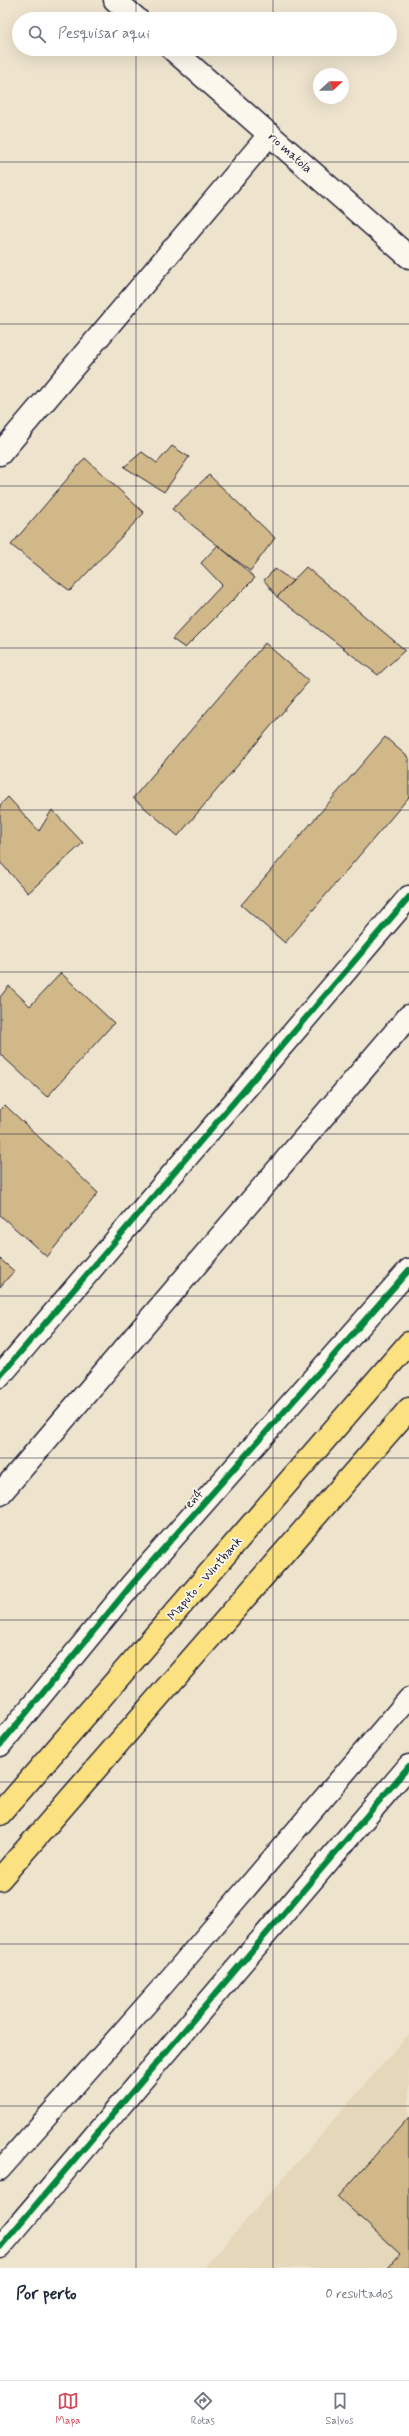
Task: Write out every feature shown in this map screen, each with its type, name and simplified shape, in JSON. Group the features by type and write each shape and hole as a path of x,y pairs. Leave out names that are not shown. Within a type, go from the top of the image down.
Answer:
{"highway":[{"name":"Maputo - Wintbank","path":"0,1814 409,1343"},
{"path":"0,1879 409,1409"}],"street":[{"path":"115,0 129,12"},
{"name":"rio matola","path":"180,56 409,257"},
{"path":"0,454 270,134"},
{"path":"0,1376 409,898"},
{"path":"0,1494 409,1016"},
{"name":"en4","path":"0,1745 133,1583 409,1270"},
{"path":"0,2247 409,1766"}],"lane":[{"path":"0,2170 162,1987 409,1698"}],"shaded area":[{"path":"409,2034 409,2268 204,2268"}],"building":[{"path":"172,446 189,457 164,492 124,467 142,452 157,463"},
{"path":"85,458 144,513 70,591 11,545"},
{"path":"209,475 275,538 250,571 172,509"},
{"path":"218,545 255,578 185,648 172,639 222,585 201,563"},
{"path":"306,567 405,650 378,675 277,597"},
{"path":"275,569 293,581 277,597 264,580"},
{"path":"265,643 309,681 178,836 133,798"},
{"path":"385,737 409,758 409,797 285,943 241,905"},
{"path":"8,797 39,831 52,810 83,843 28,893 0,862 0,805"},
{"path":"61,973 114,1023 47,1097 0,1054 0,997 9,986 30,1006"},
{"path":"5,1105 98,1193 47,1257 0,1215 0,1110"},
{"path":"0,1259 14,1271 0,1287"},
{"path":"409,2117 409,2268 388,2268 400,2254 338,2197"}],"cycle path":[{"path":"0,1376 409,897"},
{"path":"0,1745 133,1583 409,1270"},
{"path":"0,2247 409,1766"}]}
